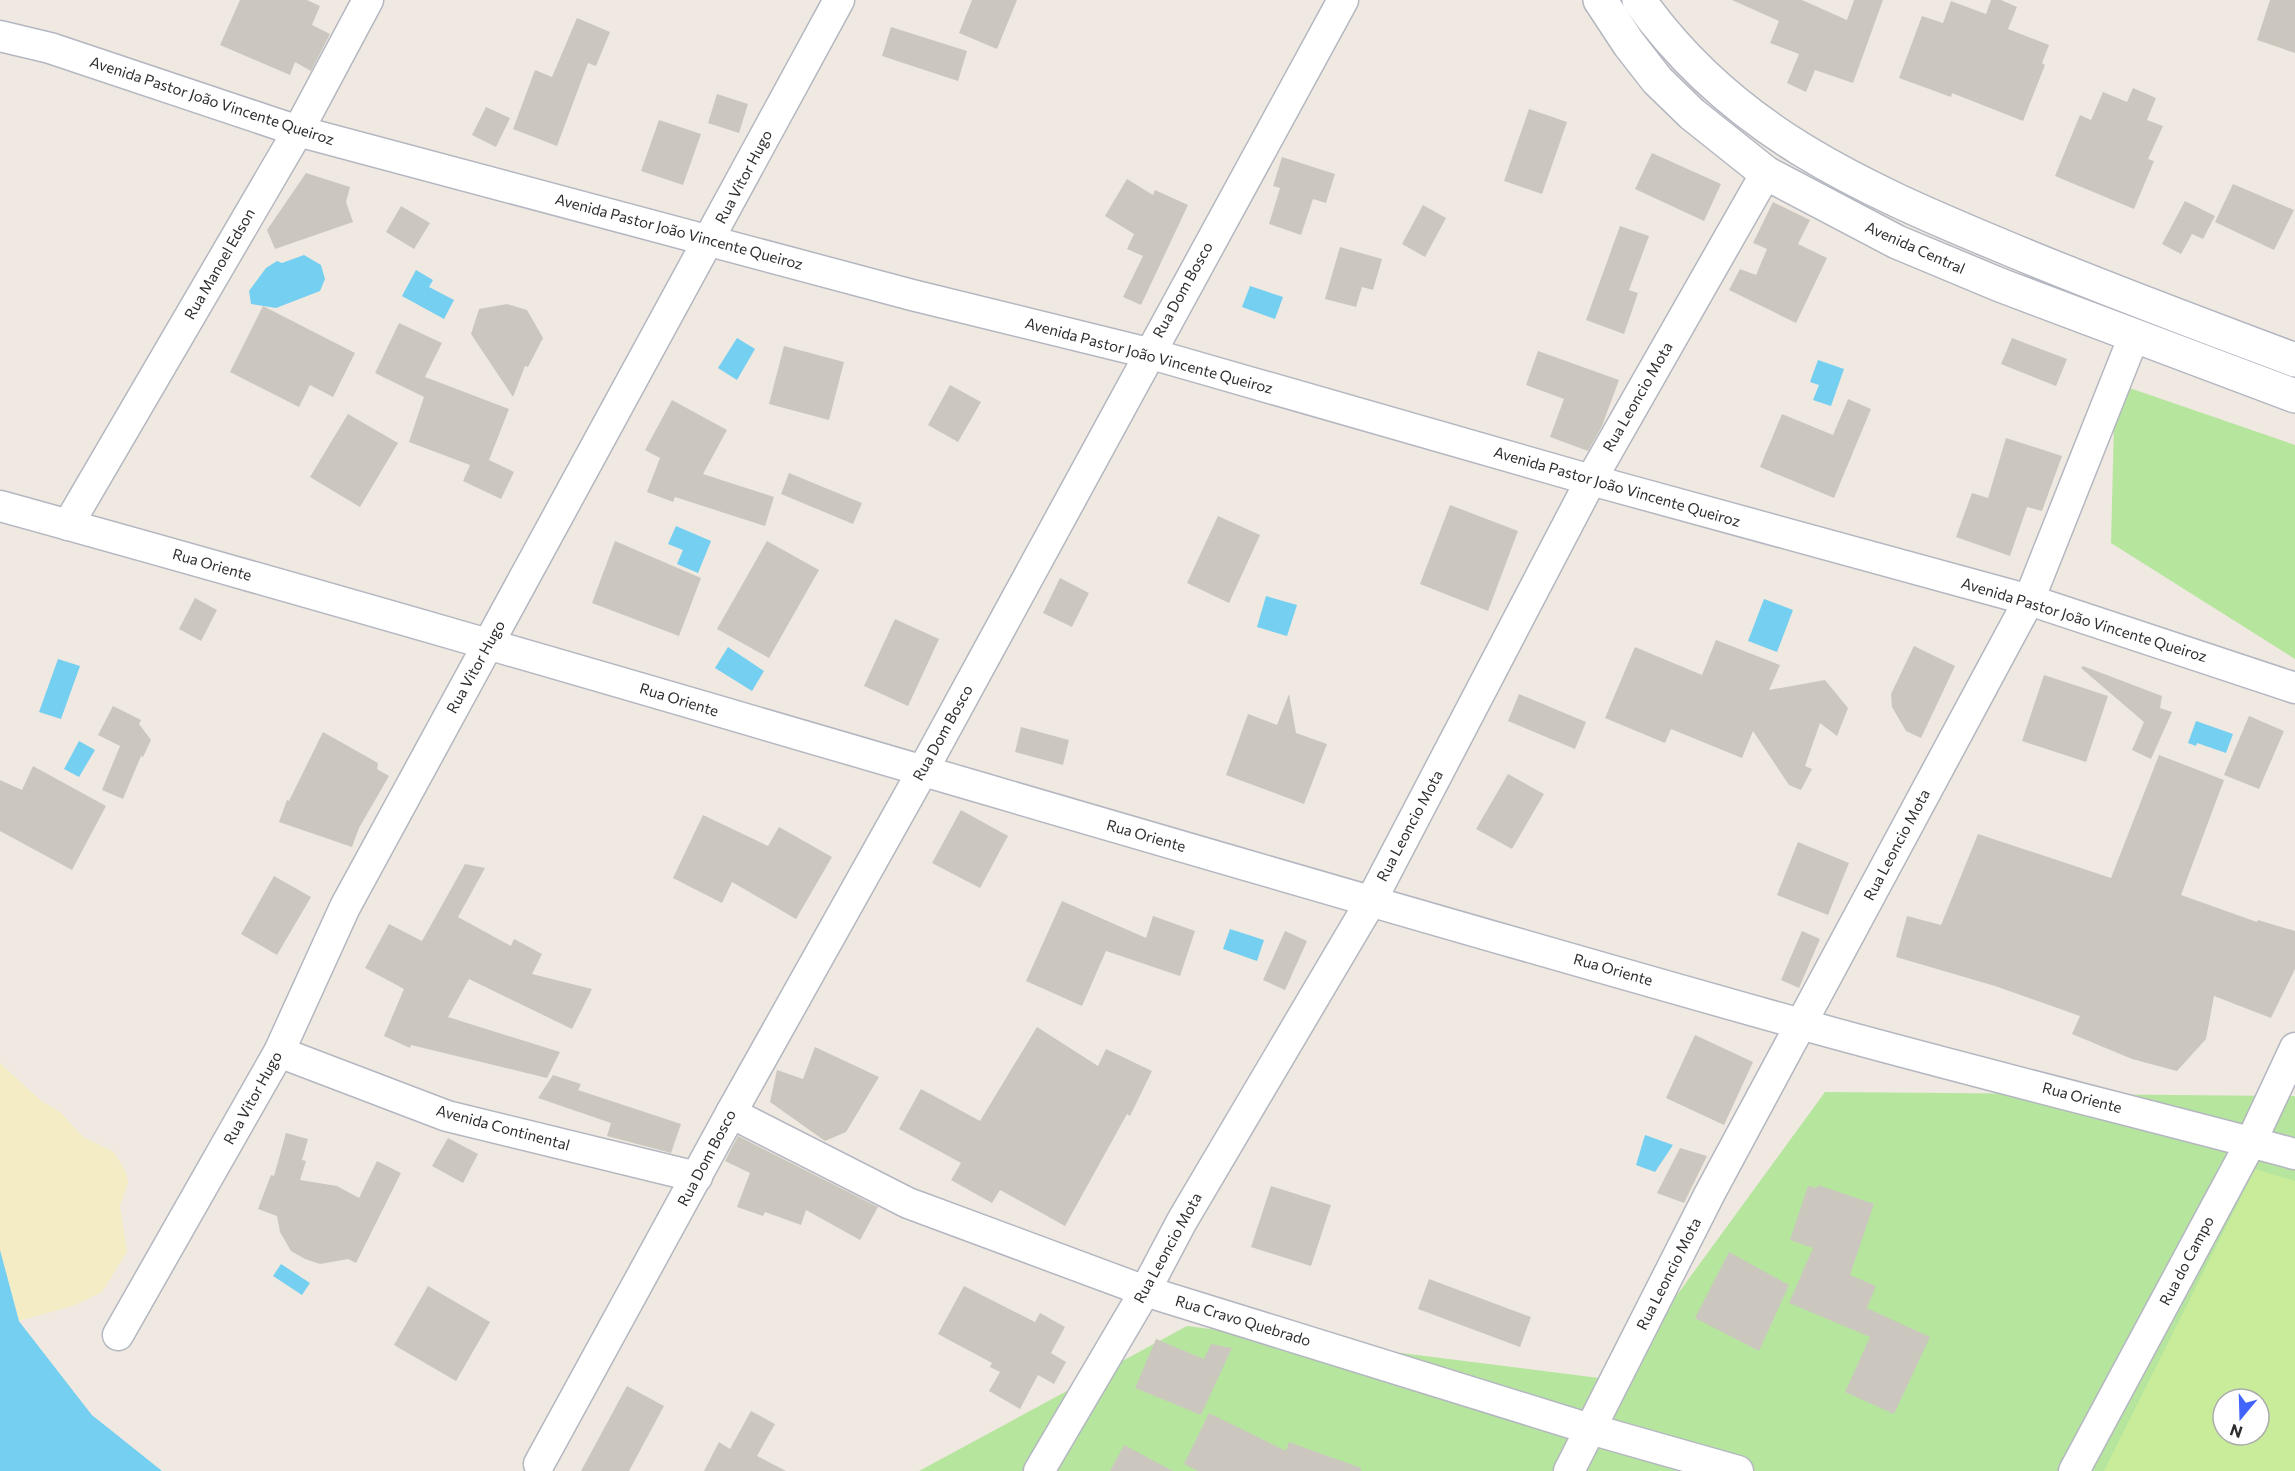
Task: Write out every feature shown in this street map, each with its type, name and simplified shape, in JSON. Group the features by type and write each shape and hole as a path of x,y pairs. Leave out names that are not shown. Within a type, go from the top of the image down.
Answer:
{"main road":[{"name":"Avenida Central","path":"1600,0 1629,44 1657,80 1692,114 1766,173 1897,242 2000,285 2295,396"},
{"path":"1639,0 1668,39 1704,78 1768,130 1842,175 1918,211 2057,269 2295,360"}],"street":[{"name":"Rua Manoel Edson","path":"68,525 298,131 368,0"},
{"name":"Rua Vitor Hugo","path":"118,1335 279,1052 345,907 711,239 839,0"},
{"name":"Rua Dom Bosco","path":"539,1464 731,1113 922,772 1343,0"},
{"name":"Avenida Pastor João Vincente Queiroz","path":"0,36 50,48 298,131 711,239 912,295 1149,353 1591,480 2029,600 2295,688"},
{"name":"Rua Leoncio Mota","path":"1039,1471 1145,1291 1182,1221 1371,901 1591,480 1766,173"},
{"name":"Rua Leoncio Mota","path":"1569,1471 1710,1193 2029,600 2134,336"},
{"name":"Rua Oriente","path":"0,506 489,643 922,772 1802,1024 2295,1154"},
{"name":"Rua do Campo","path":"2074,1471 2251,1142 2295,1048"},
{"name":"Avenida Continental","path":"279,1052 447,1116 697,1177"},
{"name":"Rua Cravo Quebrado","path":"731,1113 908,1203 1145,1291 1590,1429 1738,1471"}],"green space":[{"path":"2115,383 2295,445 2295,659 2111,543"},
{"path":"1825,1092 2295,1096 2295,1471 919,1471 1187,1326 1615,1380"},
{"path":"2255,1169 2295,1181 2295,1471 2104,1471"}],"sand":[{"path":"0,1063 40,1100 60,1112 83,1137 114,1152 126,1172 128,1183 120,1206 127,1252 102,1292 75,1305 19,1321 0,1250"}],"water":[{"path":"304,255 321,265 325,279 320,291 276,308 251,304 249,291 266,268 277,261 282,263"},
{"path":"416,270 433,280 429,287 454,300 444,319 402,296"},
{"path":"1250,286 1283,297 1275,319 1242,307"},
{"path":"737,338 755,349 737,380 718,368"},
{"path":"1818,360 1844,369 1831,406 1813,400 1819,385 1810,382"},
{"path":"676,526 711,541 698,573 677,564 683,550 668,544"},
{"path":"1266,596 1297,605 1287,636 1257,627"},
{"path":"1764,599 1793,610 1777,652 1748,641"},
{"path":"728,647 764,671 752,691 715,668"},
{"path":"58,659 80,666 61,719 39,712"},
{"path":"2196,721 2233,734 2226,753 2197,743 2196,746 2188,743"},
{"path":"79,741 95,750 79,777 64,769"},
{"path":"1230,929 1264,940 1257,961 1223,949"},
{"path":"1645,1135 1673,1145 1655,1172 1636,1165"},
{"path":"0,1250 19,1321 92,1415 162,1471 0,1471"},
{"path":"281,1264 310,1283 302,1295 273,1276"}],"pier":[{"path":"22,1320 94,1413 165,1471 92,1415 19,1321"}],"building":[{"path":"240,0 307,0 320,6 312,25 330,34 311,71 295,62 290,75 220,45"},
{"path":"972,0 1017,0 997,49 959,33"},
{"path":"1732,0 1802,0 1847,20 1854,0 1883,0 1853,83 1815,70 1806,92 1787,83 1799,54 1770,43 1779,21"},
{"path":"1991,0 2001,0 2017,7 2008,29 2049,45 2042,63 2045,65 2023,121 1952,93 1951,97 1899,78 1922,16 1943,23 1951,1 1986,14"},
{"path":"2270,0 2295,0 2295,53 2257,40"},
{"path":"577,18 610,32 596,66 588,63 557,146 513,129 535,70 552,77"},
{"path":"891,27 967,51 958,81 882,56"},
{"path":"2133,88 2156,98 2147,120 2163,126 2148,159 2154,161 2134,209 2055,176 2080,115 2091,120 2103,92 2127,102"},
{"path":"717,94 748,104 739,133 708,123"},
{"path":"486,107 510,118 496,147 472,135"},
{"path":"1529,109 1567,122 1542,194 1504,181"},
{"path":"659,120 701,134 683,185 641,171"},
{"path":"1652,153 1721,184 1704,221 1635,189"},
{"path":"1282,157 1335,174 1326,203 1313,199 1301,235 1269,224 1280,188 1273,186"},
{"path":"306,173 350,187 346,202 353,222 275,249 267,230"},
{"path":"1127,179 1153,195 1155,190 1188,205 1141,305 1123,297 1143,256 1127,249 1134,234 1105,216"},
{"path":"2233,184 2294,210 2274,250 2215,222"},
{"path":"2185,201 2215,216 2203,239 2192,234 2181,254 2162,244"},
{"path":"1773,202 1810,220 1798,244 1827,258 1796,323 1729,290 1740,269 1756,275 1767,249 1753,243"},
{"path":"1423,205 1446,218 1425,257 1402,244"},
{"path":"401,206 430,223 414,249 386,232"},
{"path":"1620,226 1649,236 1629,290 1638,293 1624,334 1586,320"},
{"path":"1340,247 1382,259 1373,290 1362,287 1356,307 1325,299"},
{"path":"507,304 527,310 543,338 528,367 525,366 513,397 471,334 479,309"},
{"path":"263,306 355,353 333,397 310,385 299,407 230,372"},
{"path":"399,323 442,343 425,377 509,409 489,460 514,472 501,499 463,481 470,465 409,442 424,397 375,373"},
{"path":"2012,338 2067,359 2056,386 2001,364"},
{"path":"784,346 844,362 829,420 769,404"},
{"path":"1538,351 1619,380 1602,426 1588,451 1550,437 1564,399 1526,385"},
{"path":"950,385 981,402 958,442 928,425"},
{"path":"1848,399 1871,409 1834,498 1760,467 1782,414 1833,435"},
{"path":"672,400 727,430 703,474 774,497 765,526 675,497 673,502 647,492 660,458 645,450"},
{"path":"348,414 398,443 360,507 310,477"},
{"path":"2006,438 2062,456 2042,511 2027,507 2010,556 1956,537 1972,493 1988,498"},
{"path":"789,473 862,503 853,524 781,494"},
{"path":"1450,505 1518,531 1488,611 1420,584"},
{"path":"1218,516 1260,535 1229,603 1187,583"},
{"path":"615,541 701,578 679,636 592,603"},
{"path":"767,541 819,570 769,658 717,629"},
{"path":"1060,578 1089,593 1072,627 1043,613"},
{"path":"195,598 217,610 201,641 179,629"},
{"path":"895,619 939,639 908,706 864,686"},
{"path":"1716,640 1780,665 1769,690 1825,680 1848,708 1837,736 1820,723 1805,766 1812,769 1801,790 1789,785 1753,731 1742,758 1671,729 1665,743 1605,718 1635,647 1702,675"},
{"path":"1914,646 1955,666 1921,738 1906,731 1892,707 1891,694"},
{"path":"2083,666 2162,696 2160,708 2172,712 2151,759 2132,750 2144,722 2081,668"},
{"path":"2044,675 2108,696 2086,762 2022,741"},
{"path":"1289,694 1296,733 1327,744 1304,804 1226,775 1248,714 1277,725"},
{"path":"1519,694 1586,722 1575,749 1508,721"},
{"path":"113,706 141,720 139,724 151,740 143,757 141,756 123,799 102,790 120,746 98,735"},
{"path":"2249,716 2284,731 2259,789 2224,775"},
{"path":"1021,727 1069,740 1063,765 1015,752"},
{"path":"323,732 378,763 377,769 389,776 359,828 352,847 279,822 287,800 289,801"},
{"path":"2159,755 2224,780 2181,895 2257,922 2258,920 2295,931 2295,969 2271,1018 2214,996 2206,1039 2177,1071 2132,1059 2072,1034 2080,1016 1995,986 1896,957 1907,916 1941,925 1978,834 2111,878"},
{"path":"33,766 106,806 72,870 0,831 0,780 22,790"},
{"path":"1508,774 1544,794 1512,849 1476,829"},
{"path":"961,810 1008,836 980,888 932,863"},
{"path":"703,815 768,846 779,827 832,857 796,919 732,882 722,903 673,878"},
{"path":"1798,842 1849,863 1828,915 1777,895"},
{"path":"465,864 485,868 458,917 511,946 514,939 542,954 532,974 592,989 572,1029 469,979 448,1017 560,1052 547,1078 411,1045 410,1048 384,1036 404,989 365,968 389,924 422,941"},
{"path":"274,876 311,897 277,955 241,934"},
{"path":"1062,901 1146,938 1153,916 1195,931 1180,976 1106,951 1082,1006 1026,981"},
{"path":"1285,931 1307,941 1285,990 1263,980"},
{"path":"1802,931 1820,939 1799,988 1781,980"},
{"path":"1037,1027 1098,1066 1106,1049 1152,1071 1130,1116 1127,1114 1065,1226 1000,1190 992,1203 951,1180 961,1163 899,1129 921,1089 980,1121"},
{"path":"1695,1035 1753,1062 1724,1125 1666,1098"},
{"path":"815,1047 879,1077 846,1132 825,1141 770,1102 777,1070 803,1079"},
{"path":"553,1075 581,1084 578,1090 681,1124 671,1153 607,1136 611,1123 538,1098"},
{"path":"286,1133 308,1139 302,1160 306,1161 300,1180 337,1186 359,1198 377,1161 401,1173 356,1263 348,1259 320,1264 305,1259 291,1251 280,1232 277,1216 258,1209 271,1175 274,1176"},
{"path":"738,1136 878,1207 860,1240 806,1210 801,1225 765,1212 763,1216 737,1207 750,1173 725,1161"},
{"path":"448,1138 478,1154 463,1183 432,1166"},
{"path":"1680,1148 1707,1156 1684,1203 1657,1193"},
{"path":"1818,1185 1874,1204 1850,1275 1876,1286 1867,1308 1930,1337 1894,1414 1845,1392 1870,1337 1789,1303 1813,1248 1790,1240 1808,1186 1817,1188"},
{"path":"1271,1186 1331,1205 1311,1266 1251,1247"},
{"path":"1729,1252 1789,1285 1759,1351 1695,1318"},
{"path":"1429,1279 1531,1317 1520,1347 1418,1309"},
{"path":"428,1286 490,1322 456,1381 394,1345"},
{"path":"964,1286 1035,1322 1040,1313 1065,1327 1051,1353 1066,1362 1054,1384 1038,1375 1020,1409 989,1391 1000,1372 990,1367 992,1363 938,1334"},
{"path":"1156,1339 1204,1359 1211,1344 1232,1348 1201,1415 1135,1388"},
{"path":"627,1386 664,1406 629,1471 581,1471"},
{"path":"751,1411 775,1424 757,1456 786,1471 704,1471 719,1442 730,1449"},
{"path":"1209,1413 1286,1451 1289,1442 1361,1468 1361,1471 1198,1471 1184,1464"},
{"path":"1124,1445 1173,1471 1110,1471"}]}
